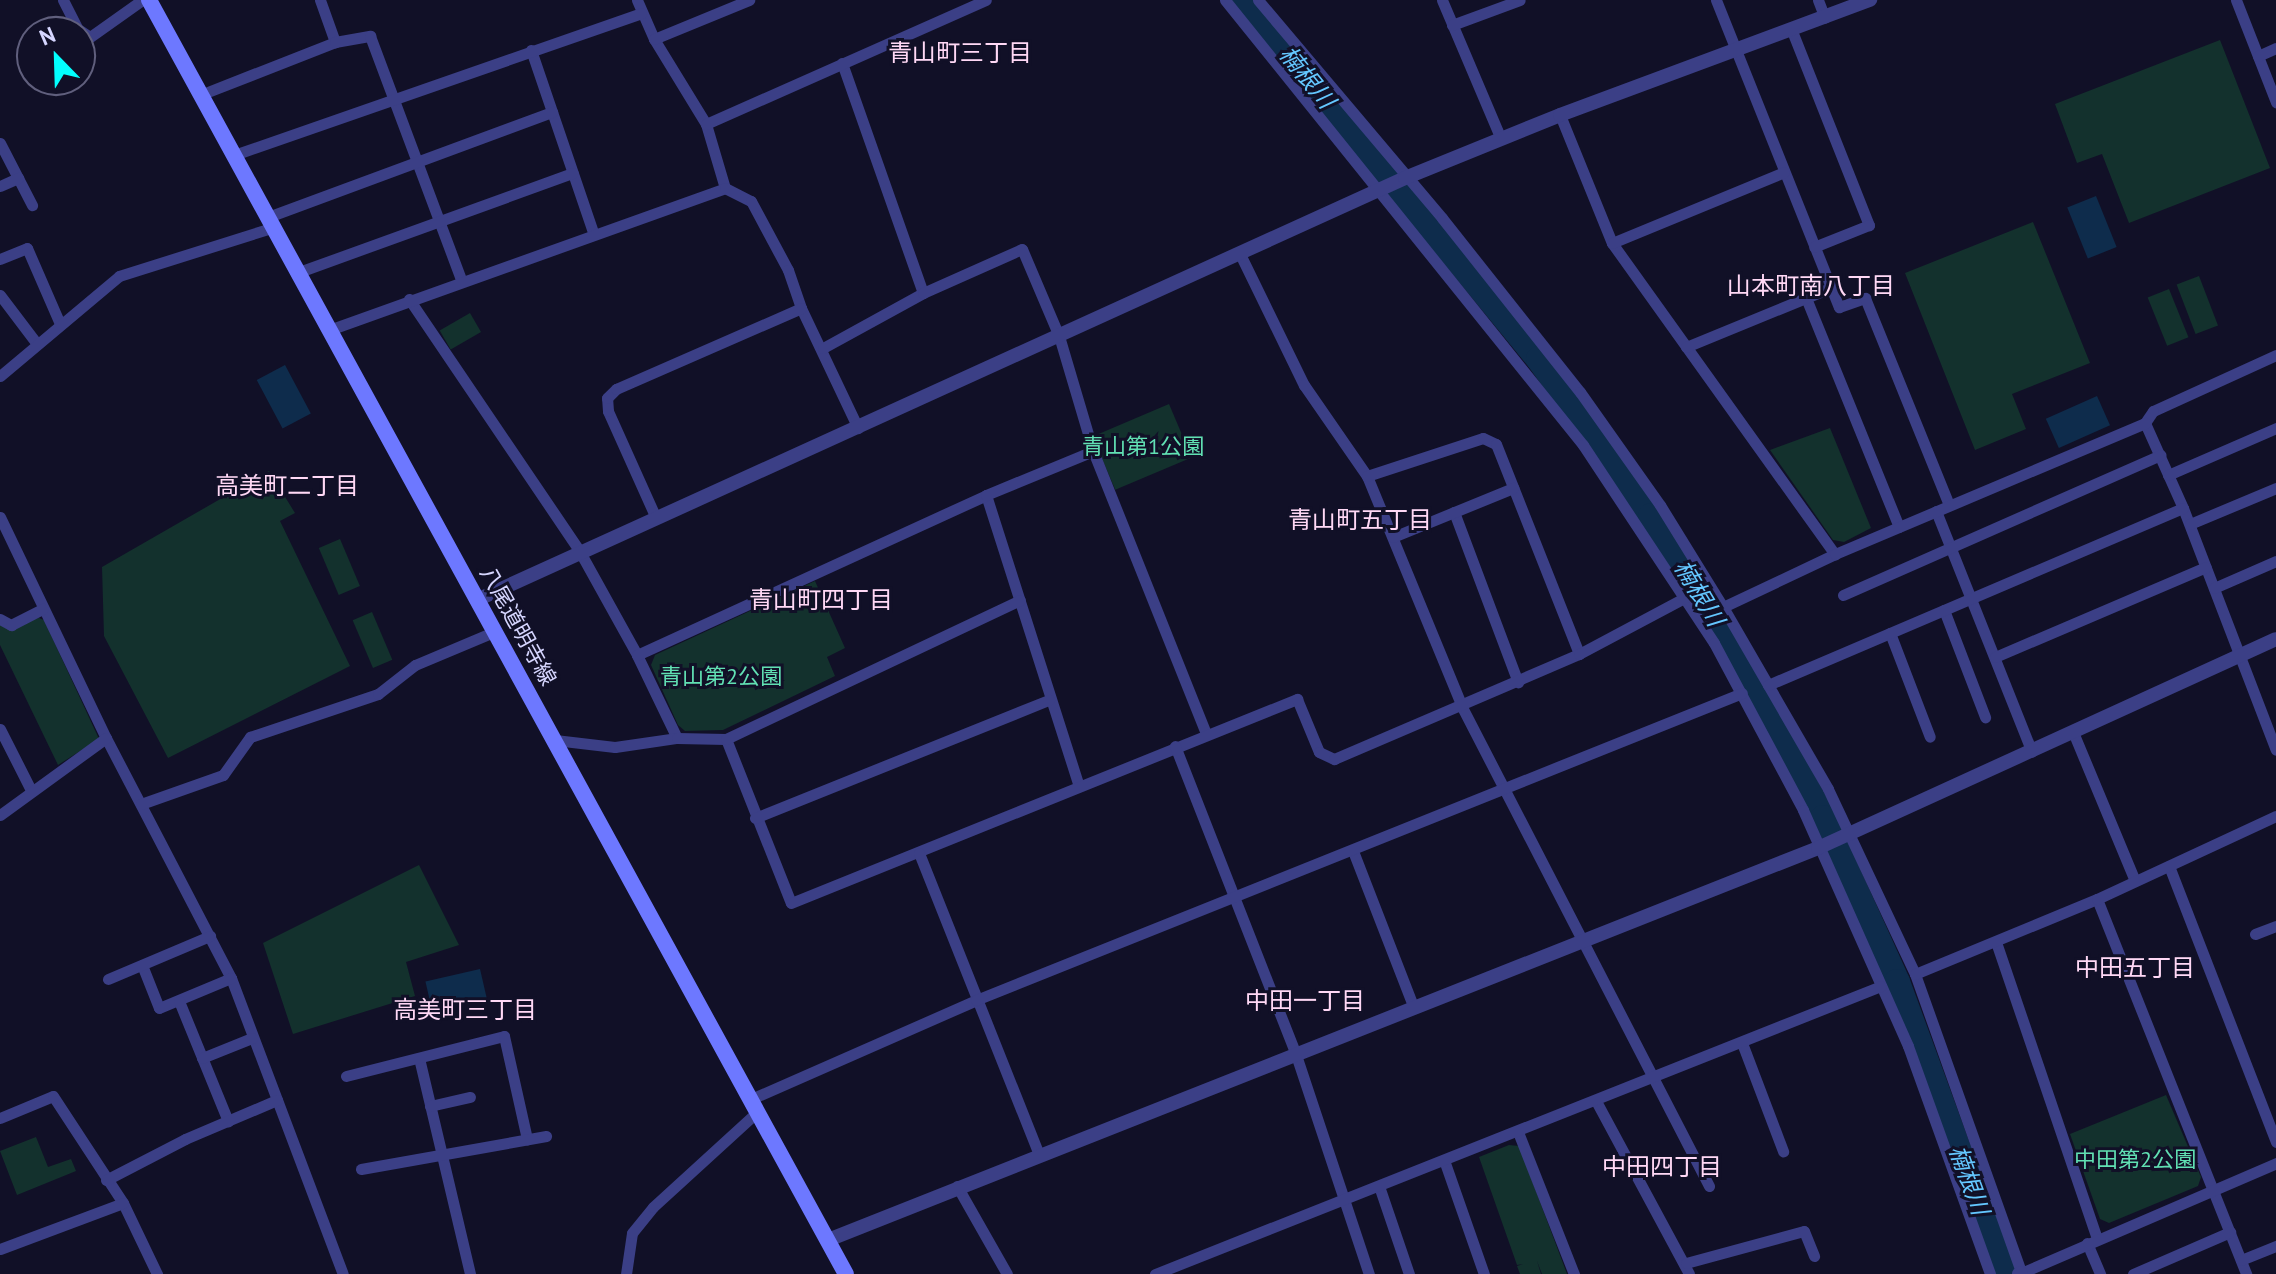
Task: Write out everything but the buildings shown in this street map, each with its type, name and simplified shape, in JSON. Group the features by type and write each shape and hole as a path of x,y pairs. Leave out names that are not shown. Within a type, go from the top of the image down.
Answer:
{"main road":[{"name":"八尾道明寺線","path":"149,0 846,1274"}],"street":[{"path":"63,0 78,29 90,37 142,0"},
{"path":"320,0 335,42"},
{"path":"637,0 654,39 706,124 725,188"},
{"path":"654,39 749,0"},
{"path":"706,124 986,0"},
{"path":"1225,0 1583,445 1686,597 1742,693 1803,810 1834,842 1915,974 2021,1274 2092,1240 2276,1163"},
{"path":"1258,0 1405,178 1442,218 1580,392 1660,505 1768,685 1834,842 1881,986 1908,1046 1990,1274"},
{"path":"1442,0 1501,139"},
{"path":"1452,25 1520,0"},
{"path":"1716,0 1830,288 1839,307 1865,298 1949,505"},
{"path":"1818,0 1825,18"},
{"path":"479,599 1381,192 1405,178 1560,115 1737,52 1870,0"},
{"path":"2236,0 2276,102"},
{"path":"234,155 641,13"},
{"path":"1792,31 1869,225 1814,247"},
{"path":"200,95 335,42 370,36 397,100 461,280"},
{"path":"2258,56 2276,48"},
{"path":"531,50 593,232"},
{"path":"842,63 923,293"},
{"path":"0,376 119,276 271,222 418,160 552,112"},
{"path":"1560,115 1612,243 1835,554"},
{"path":"0,143 32,205"},
{"path":"1612,243 1784,172"},
{"path":"299,272 573,173"},
{"path":"0,186 18,178"},
{"path":"329,330 593,232 725,188 751,201 788,270 801,308 823,348 858,428"},
{"path":"0,259 27,248 60,324"},
{"path":"823,348 923,293 1022,249 1059,336 1093,451 1206,733"},
{"path":"1240,254 1304,385 1367,476 1462,707 1709,1186"},
{"path":"1686,347 1830,288"},
{"path":"0,295 37,344"},
{"path":"1806,298 1899,527"},
{"path":"409,299 580,552 637,655 677,738"},
{"path":"656,518 608,411 607,398 616,389 801,308"},
{"path":"1723,607 1835,554 2145,423 2153,411 2276,355"},
{"path":"2145,423 2190,524 2276,750"},
{"path":"2168,475 2276,428"},
{"path":"1367,476 1483,438 1496,444 1579,654"},
{"path":"637,655 986,495 1093,451"},
{"path":"1843,595 2160,455"},
{"path":"1393,537 1513,488"},
{"path":"2190,524 2276,488"},
{"path":"986,495 1079,786"},
{"path":"1768,685 2183,508"},
{"path":"1936,511 2032,752"},
{"path":"1454,512 1518,682"},
{"path":"0,517 106,738 231,978 343,1274"},
{"path":"2214,588 2276,561"},
{"path":"1995,657 2206,567"},
{"path":"726,739 791,903 1206,733 1297,699 1319,752 1334,759 1462,707 1579,654 1686,597"},
{"path":"555,740 615,747 677,738 726,739 1020,600"},
{"path":"0,619 11,625 43,609"},
{"path":"1944,610 1985,717"},
{"path":"141,804 223,775 250,737 378,694 415,665 496,631"},
{"path":"1890,633 1930,737"},
{"path":"828,1240 957,1186 1834,842 2276,639"},
{"path":"626,1274 632,1233 754,1105 976,1000 1235,899 1742,693"},
{"path":"755,818 1049,700"},
{"path":"0,729 31,790"},
{"path":"2073,732 2135,881"},
{"path":"0,815 106,738"},
{"path":"1175,746 1296,1055 1342,1201 1369,1274"},
{"path":"1915,974 2097,899 2276,816"},
{"path":"1353,851 1414,1008"},
{"path":"919,853 1039,1155"},
{"path":"2169,866 2276,1142"},
{"path":"2097,899 2246,1274"},
{"path":"2255,934 2275,929"},
{"path":"108,979 210,936"},
{"path":"1996,942 2092,1240 2100,1274"},
{"path":"142,965 159,1008 231,978"},
{"path":"1155,1274 1881,986"},
{"path":"179,1001 228,1121"},
{"path":"346,1076 504,1036 527,1139"},
{"path":"202,1058 252,1038"},
{"path":"1742,1043 1783,1151"},
{"path":"419,1058 470,1274"},
{"path":"0,1118 53,1096 123,1203 157,1274"},
{"path":"430,1106 470,1097"},
{"path":"106,1180 277,1100"},
{"path":"1596,1101 1687,1268 1804,1231 1814,1256"},
{"path":"1518,1132 1574,1274"},
{"path":"361,1169 546,1136"},
{"path":"1444,1160 1484,1274"},
{"path":"957,1186 1007,1274"},
{"path":"1379,1186 1409,1274"},
{"path":"0,1249 123,1203"},
{"path":"2133,1274 2230,1232"},
{"path":"2241,1260 2276,1246"}],"green space":[{"path":"2220,40 2270,168 2129,223 2102,154 2077,163 2055,104"},
{"path":"2033,222 2090,363 2012,394 2026,429 1975,450 1905,273"},
{"path":"2199,276 2218,325 2196,334 2177,285"},
{"path":"2169,289 2188,337 2167,346 2148,298"},
{"path":"470,313 481,332 451,350 440,330"},
{"name":"青山第1公園","path":"1169,404 1192,457 1115,490 1093,436"},
{"path":"1830,428 1871,528 1844,542 1833,540 1770,450"},
{"path":"269,471 295,513 280,521 350,666 168,758 104,636 102,567"},
{"path":"340,539 360,586 339,595 319,548"},
{"name":"青山第2公園","path":"815,581 845,648 827,657 835,676 723,730 685,731 678,725 651,665 655,655"},
{"path":"372,612 392,660 373,668 353,620"},
{"path":"39,618 44,620 99,739 58,765 0,645 0,624"},
{"path":"419,865 459,945 406,962 415,996 293,1034 263,943"},
{"name":"中田第2公園","path":"2166,1095 2201,1177 2198,1186 2109,1223 2100,1219 2070,1134"},
{"path":"36,1137 48,1167 71,1159 76,1171 17,1195 0,1151"},
{"path":"1509,1145 1519,1146 1567,1274 1542,1274 1537,1261 1541,1274 1520,1274 1517,1266 1523,1264 1517,1265 1479,1157"}],"water":[{"path":"2096,196 2117,247 2088,259 2067,208"},
{"path":"285,365 311,414 283,429 257,380"},
{"path":"2097,396 2110,425 2059,448 2046,419"},
{"path":"480,969 487,999 432,1012 425,982"}],"waterway":[{"name":"楠根川","path":"1244,0 1539,359 1651,516 1714,617 1823,818 1897,982 2004,1274"}],"district":[{"name":"青山町三丁目","path":"960,53"},
{"name":"山本町南八丁目","path":"1811,286"},
{"name":"高美町二丁目","path":"287,486"},
{"name":"青山町五丁目","path":"1360,520"},
{"name":"青山町四丁目","path":"821,600"},
{"name":"中田五丁目","path":"2135,968"},
{"name":"中田一丁目","path":"1305,1001"},
{"name":"高美町三丁目","path":"465,1010"},
{"name":"中田四丁目","path":"1662,1167"}]}
